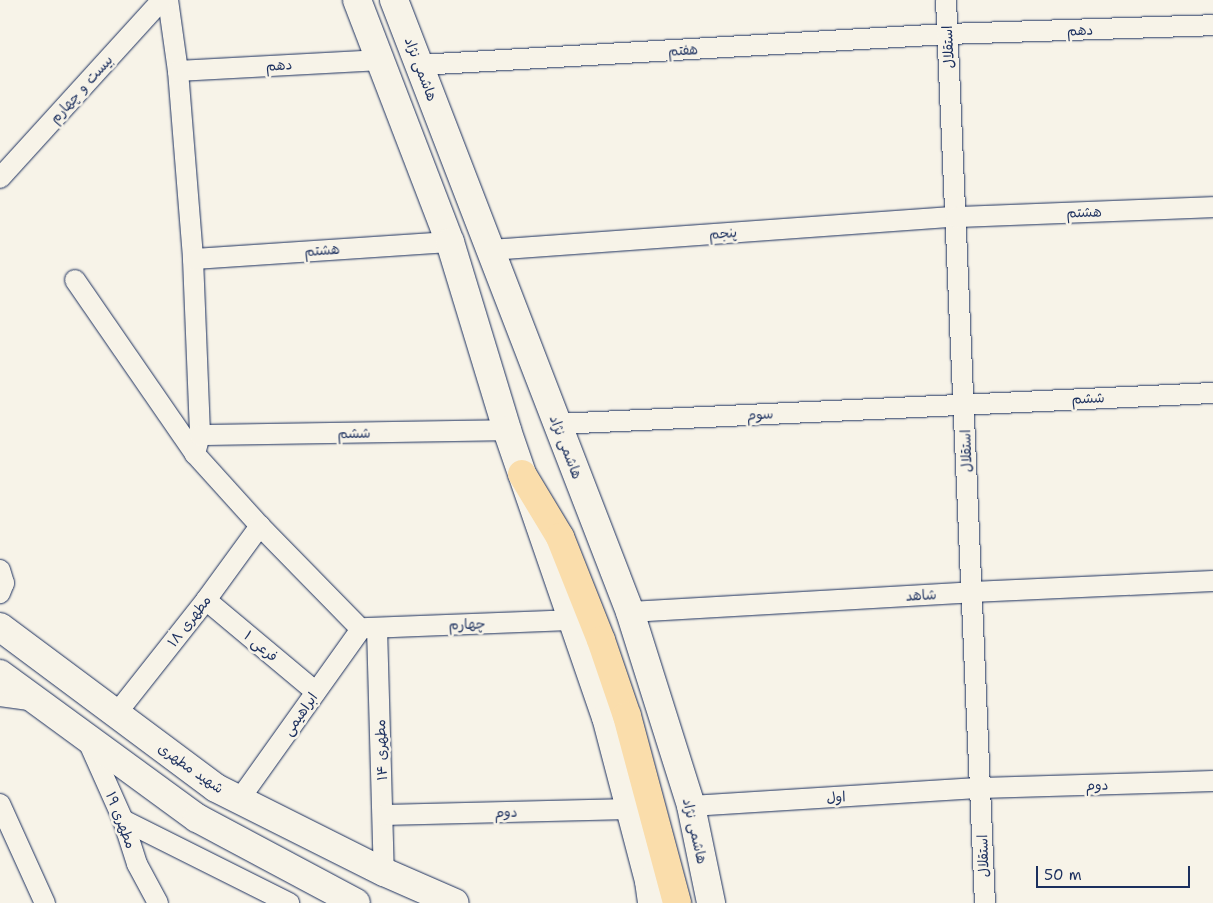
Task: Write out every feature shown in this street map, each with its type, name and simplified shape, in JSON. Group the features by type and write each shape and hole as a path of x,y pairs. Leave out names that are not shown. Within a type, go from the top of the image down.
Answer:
{"main road":[{"path":"358,0 450,242 522,474 606,716 677,903"},
{"name":"هاشمی نژاد","path":"394,0 630,612 691,806 711,903"},
{"path":"522,474 546,511 574,569 627,716 641,809 650,896"},
{"name":"شهید مطهری","path":"0,627 216,788 445,902"},
{"path":"0,674 197,818 356,903"}],"street":[{"name":"بیست و چهارم","path":"0,178 162,0"},
{"path":"168,0 178,71 193,259 198,444"},
{"name":"استقلال","path":"946,0 984,903"},
{"name":"دهم","path":"948,34 1213,25"},
{"name":"هفتم","path":"419,65 948,34"},
{"name":"دهم","path":"178,71 381,60"},
{"name":"هشتم","path":"956,217 1213,208"},
{"name":"پنجم","path":"490,250 956,217"},
{"name":"هشتم","path":"193,259 450,242"},
{"path":"75,280 260,526 369,628"},
{"name":"ششم","path":"964,404 1213,393"},
{"name":"سوم","path":"557,424 964,404"},
{"name":"ششم","path":"198,444 507,430"},
{"name":"مطهری ۱۸","path":"116,714 206,600 260,526"},
{"path":"0,570 4,583 0,593"},
{"name":"شاهد","path":"630,612 972,592 1213,581"},
{"name":"فرعی ۱","path":"206,600 316,692"},
{"name":"چهارم","path":"369,628 573,620"},
{"name":"ابراهیمی","path":"239,800 316,692 369,628"},
{"name":"مطهری ۱۴","path":"369,628 383,815 384,872"},
{"path":"0,696 40,702"},
{"name":"مطهری ۱۹","path":"86,737 124,820 137,864 158,903"},
{"name":"دوم","path":"980,788 1213,781"},
{"name":"اول","path":"691,806 980,788"},
{"path":"0,804 45,903"},
{"name":"دوم","path":"383,815 641,809"},
{"path":"124,820 290,903"}]}
